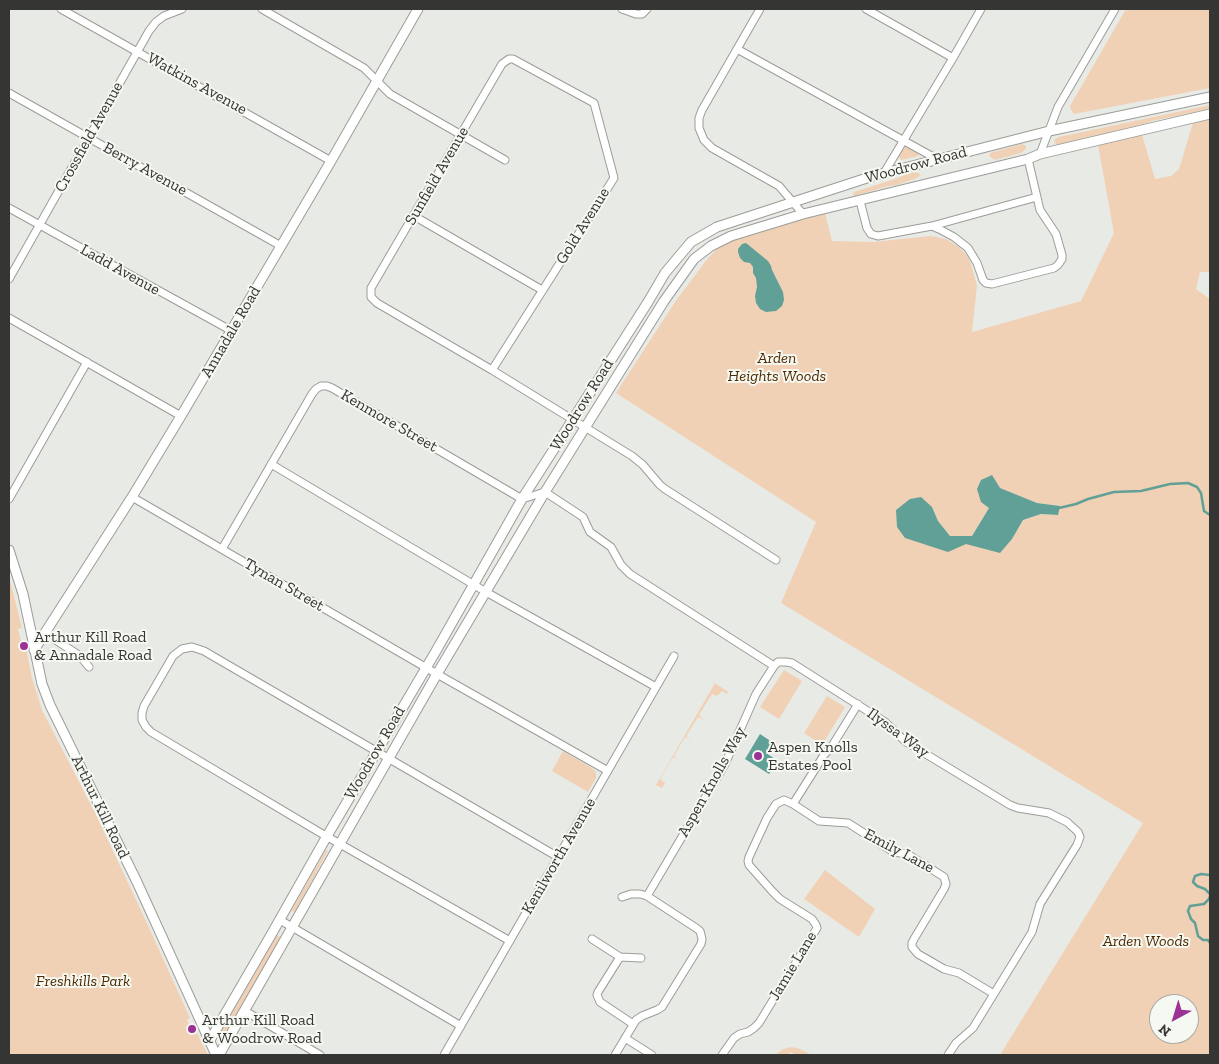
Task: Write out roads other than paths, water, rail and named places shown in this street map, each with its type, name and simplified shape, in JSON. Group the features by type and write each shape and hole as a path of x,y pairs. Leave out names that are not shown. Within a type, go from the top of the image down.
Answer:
{"street":[{"name":"Watkins Avenue","path":"62,9 332,161"},
{"name":"Crossfield Avenue","path":"9,279 149,31 164,16 182,9"},
{"path":"262,9 364,68 390,94 505,160"},
{"name":"Annadale Road","path":"34,650 132,497 232,332 418,9"},
{"path":"622,9 636,14 642,14 647,9"},
{"path":"760,9 702,110 698,123 704,140 712,148 779,186 803,214"},
{"path":"866,9 953,58"},
{"path":"884,173 981,9"},
{"path":"1040,154 1058,107 1114,9"},
{"path":"737,49 937,159"},
{"name":"Sunfield Avenue","path":"492,370 377,303 371,296 371,288 502,64 509,59"},
{"name":"Gold Avenue","path":"492,370 614,178 594,103 517,60 509,59"},
{"name":"Berry Avenue","path":"9,93 281,246"},
{"name":"Woodrow Road","path":"210,1040 376,751 436,651 522,498 665,273 692,242 718,227 884,173 1049,131 1210,97"},
{"name":"Woodrow Road","path":"218,1055 293,928 437,674 545,492 664,301 694,258 711,246 731,236 803,214 1028,159 1040,154 1210,114"},
{"path":"932,226 949,234 968,248 977,263 983,280 988,284 1054,268 1061,262 1062,254 1056,234 1040,210 1028,159"},
{"path":"860,201 868,231 874,236 878,236 932,226 1037,197"},
{"name":"Ladd Avenue","path":"9,208 232,332"},
{"path":"414,216 542,290"},
{"path":"9,318 181,416"},
{"path":"9,499 87,362"},
{"path":"492,370 632,456 666,489 776,560"},
{"name":"Kenmore Street","path":"222,548 312,394 321,386 327,386 522,498"},
{"path":"271,464 486,592 656,687"},
{"path":"522,498 545,492 583,517 590,532 611,547 621,565 630,574 774,666"},
{"name":"Tynan Street","path":"132,497 608,771"},
{"name":"Arthur Kill Road","path":"9,550 23,594 42,684 50,705 133,874 218,1055"},
{"path":"44,633 80,656 89,667"},
{"path":"510,941 151,732 142,720 144,706 173,656 182,649 192,647 204,651 558,856"},
{"name":"Kenilworth Avenue","path":"444,1055 674,656"},
{"name":"Ilyssa Way","path":"774,666 782,661 792,663 890,726 906,742 1010,805 1049,813 1072,826 1078,832 1080,837 1076,845 1040,904 1032,932 973,1028 956,1043 948,1055"},
{"name":"Aspen Knolls Way","path":"647,896 724,764 756,694 774,666"},
{"path":"793,804 858,704"},
{"name":"Jamie Lane","path":"722,1055 734,1038 754,1028 758,1023 817,928 812,919 780,899 749,866 748,861 765,822 776,804 784,800 793,804"},
{"name":"Emily Lane","path":"793,804 819,821 848,823 892,851 909,855 944,877 946,884 944,889 914,939 912,947 918,954 944,969 959,973 994,994"},
{"path":"615,1055 636,1020 662,1007 698,949 702,939 700,931 647,896 631,894 622,898"},
{"path":"280,920 460,1026"},
{"path":"592,939 620,956 641,958"},
{"path":"620,956 597,995 600,1002 633,1024"},
{"path":"245,1011 320,1055"},
{"path":"624,1038 652,1055"}],"water":[{"path":"746,243 768,261 783,292 784,300 782,306 776,311 766,312 760,309 756,303 757,287 753,267 750,263 744,262 740,258 738,252 742,244"},
{"path":"992,475 1000,488 1037,503 1060,506 1058,515 1041,514 1023,520 1012,539 1000,553 966,544 948,552 905,538 897,527 896,510 910,499 921,497 932,507 938,521 950,536 972,536 989,508 981,502 977,489 981,480"},
{"name":"Aspen Knolls Estates Pool","path":"760,734 772,742 766,753 778,761 769,774 745,759"}],"waterway":[{"path":"1059,508 1114,492 1141,491 1170,484 1188,483 1197,487 1201,493 1204,511 1210,515"},
{"path":"1210,875 1201,874 1195,876 1193,882 1210,894"},
{"path":"1210,896 1204,904 1190,906 1188,911 1195,923 1198,936 1203,940 1208,940 1210,943"}],"place":[{"name":"Arthur Kill Road & Annadale Road","path":"24,646"},
{"name":"Aspen Knolls Estates Pool","path":"758,756"},
{"name":"Arthur Kill Road & Woodrow Road","path":"192,1029"}],"park label":[{"name":"Arden Heights Woods","path":"777,367"},
{"name":"Arden Woods","path":"1146,941"},
{"name":"Freshkills Park","path":"83,981"}]}
